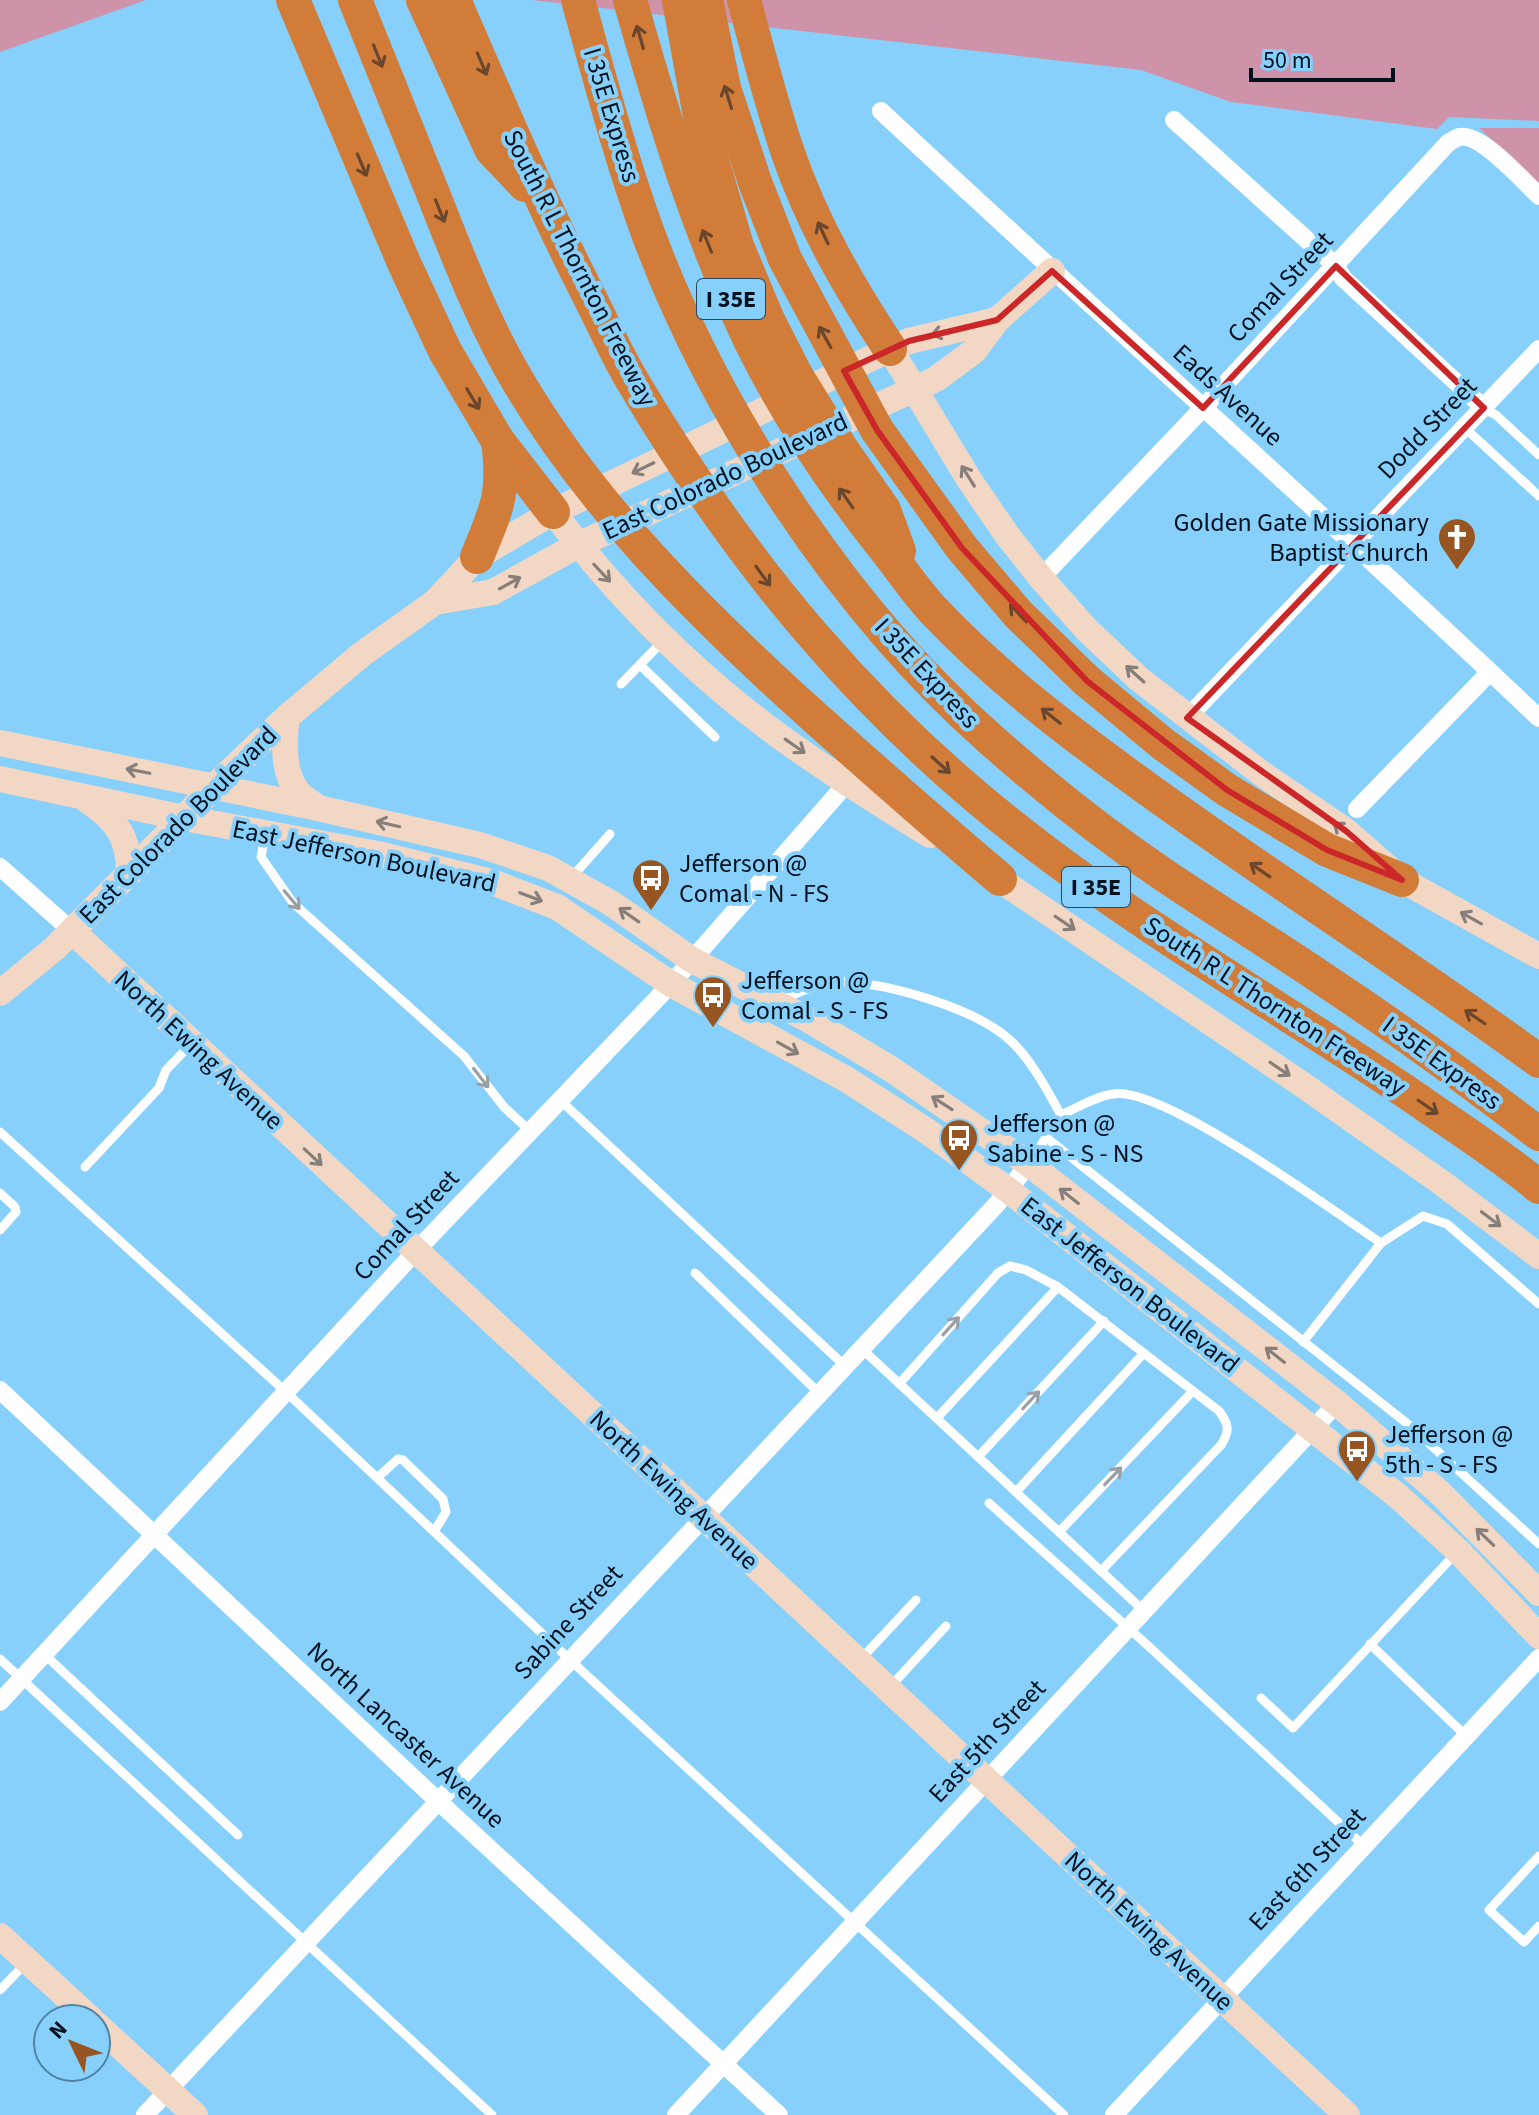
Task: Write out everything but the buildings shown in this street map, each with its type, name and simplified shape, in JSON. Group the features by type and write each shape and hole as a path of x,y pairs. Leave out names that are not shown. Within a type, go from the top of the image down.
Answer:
{"highway":[{"path":"293,0 445,351 498,441 553,512"},
{"path":"355,0 477,304 521,387 595,494 649,559 732,641 1000,879"},
{"path":"423,0 494,125"},
{"name":"South R L Thornton Freeway","path":"454,0 494,125 541,202 631,379 717,513 773,590 835,663 884,714 1027,837 1164,934 1514,1166 1539,1187"},
{"name":"I 35E Express","path":"578,0 649,236 688,327 726,402 775,482 806,528 895,644 989,738 1064,800 1161,873 1427,1049 1539,1134"},
{"name":"I 35E","path":"630,0 666,128 727,290 753,346 830,454"},
{"path":"679,0 701,122 737,246 830,454 884,510 909,579 934,610 1007,681 1112,764 1262,872 1539,1061"},
{"path":"706,0 724,88 771,225 807,304 877,430 962,548 1018,614 1087,681 1163,744 1227,790 1327,850 1402,880"},
{"path":"744,0 789,154 842,274 890,349"},
{"path":"477,557 499,503 502,475 498,441"}],"main road":[{"name":"East Colorado Boulevard","path":"435,602 493,592 578,545 947,372 974,351 997,320 1052,271"},
{"name":"East Colorado Boulevard","path":"0,993 72,931 287,717 362,654 435,602 477,557 553,512 890,349 909,341 997,320"},
{"path":"890,349 970,481 1041,578 1087,630 1139,679 1261,773 1346,831 1402,880 1539,956"},
{"name":"South R L Thornton Freeway","path":"553,512 578,545 665,639 762,723 847,783 1000,879 1303,1085 1539,1256"},
{"path":"287,717 285,737 290,778 298,792 318,808"},
{"name":"East Jefferson Boulevard","path":"0,743 318,808 480,845 548,868 611,903 692,960 776,1003 891,1069 1029,1164 1337,1403 1439,1492 1539,1593"},
{"name":"East Jefferson Boulevard","path":"0,779 184,818 383,855 492,882 557,907 671,984 846,1079 927,1131 1008,1190 1399,1497 1458,1551 1539,1636"},
{"path":"80,796 104,812 121,832 129,851 129,873"},
{"name":"North Ewing Avenue","path":"72,931 1347,2115"},
{"path":"0,1936 74,2003"},
{"path":"112,2039 195,2115"}],"street":[{"name":"Eads Avenue","path":"881,111 1052,271 1353,542 1539,718"},
{"path":"1174,120 1336,266 1343,278 1484,408"},
{"name":"Comal Street","path":"1041,578 1336,266 1437,152 1460,137 1472,138 1484,144 1539,196"},
{"name":"Dodd Street","path":"1187,718 1539,349"},
{"path":"1357,809 1490,672"},
{"name":"Comal Street","path":"0,1702 415,1252 671,984 847,783"},
{"name":"North Ewing Avenue","path":"0,867 72,931"},
{"name":"Sabine Street","path":"145,2115 862,1349 1029,1164"},
{"name":"North Lancaster Avenue","path":"0,1390 439,1802 779,2115"},
{"name":"East 5th Street","path":"676,2115 1337,1403"},
{"name":"East 6th Street","path":"1114,2115 1539,1658"}],"lane":[{"path":"1484,408 1496,415 1539,455"},
{"path":"1465,428 1539,496"},
{"path":"621,684 665,639"},
{"path":"640,665 715,737"},
{"path":"265,833 261,857 293,903 464,1056 504,1107 530,1131"},
{"path":"569,880 610,834"},
{"path":"776,1003 809,987 840,982 893,989 975,1015 1012,1042 1031,1065 1061,1115"},
{"path":"85,1167 159,1088 166,1070 191,1044"},
{"path":"1029,1164 1061,1115 1114,1093 1145,1098 1240,1147 1381,1243"},
{"path":"560,1100 845,1366"},
{"path":"0,1132 286,1392 569,1659 1064,2115"},
{"path":"1048,1139 1409,1425 1539,1544"},
{"path":"0,1193 15,1207 16,1212 0,1230"},
{"path":"1303,1342 1381,1243 1423,1216 1447,1224 1539,1304"},
{"path":"899,1384 998,1273 1010,1266 1026,1270 1058,1287 1219,1411 1227,1423 1228,1433 1221,1445 1101,1571"},
{"path":"695,1273 820,1394"},
{"path":"937,1418 1058,1287"},
{"path":"978,1457 1104,1321"},
{"path":"862,1349 1144,1611"},
{"path":"1016,1492 1144,1353"},
{"path":"1059,1532 1193,1391"},
{"path":"378,1477 392,1463 403,1460 443,1499 446,1512 435,1530"},
{"path":"989,1503 1364,1846"},
{"path":"1261,1698 1293,1728 1458,1551"},
{"path":"859,1661 916,1600"},
{"path":"889,1689 946,1626"},
{"path":"1370,1644 1466,1736"},
{"path":"44,1654 238,1835"},
{"path":"0,1659 308,1941 492,2115"},
{"path":"1539,1856 1489,1910 1524,1942 1539,1926"},
{"path":"0,1990 28,1961"}],"highlighted area":[{"path":"1336,266 1484,408 1187,718 1346,831 1402,880 1327,850 1227,790 1087,681 962,548 877,430 844,371 909,341 997,320 1052,271 1203,408"}],"shaded area":[{"path":"0,0 146,0 0,52"},
{"path":"532,0 1539,0 1539,121 1449,117 1437,129 1231,102 1141,70"},
{"path":"1479,128 1539,128 1539,183"}],"place":[{"name":"Golden Gate Missionary Baptist Church","path":"1457,571"},
{"name":"Jefferson @ Comal - N - FS","path":"651,912"},
{"name":"Jefferson @ Comal - S - FS","path":"713,1029"},
{"name":"Jefferson @ Sabine - S - NS","path":"959,1172"},
{"name":"Jefferson @ 5th - S - FS","path":"1357,1483"}]}
